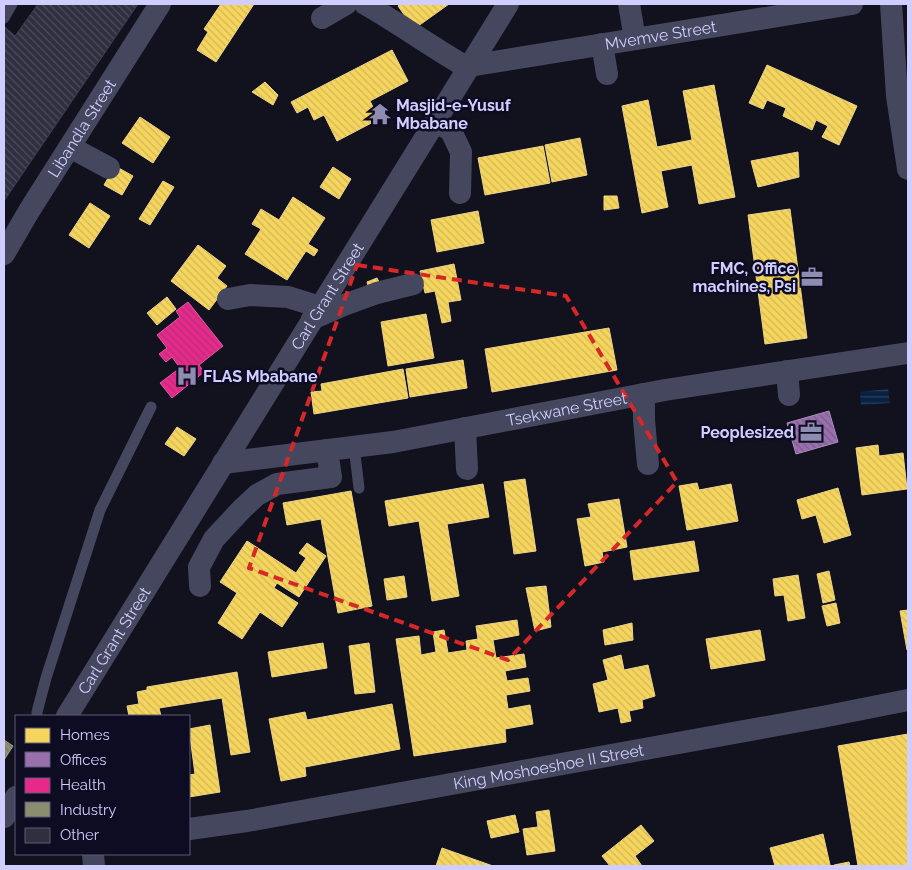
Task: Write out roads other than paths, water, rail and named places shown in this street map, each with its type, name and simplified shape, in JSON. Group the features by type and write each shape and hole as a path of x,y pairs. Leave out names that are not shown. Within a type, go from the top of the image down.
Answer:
{"street":[{"name":"Libandla Street","path":"4,254 160,4"},
{"path":"322,18 346,4"},
{"path":"365,4 397,22 449,57 469,67"},
{"name":"Carl Grant Street","path":"69,715 508,4"},
{"path":"629,4 635,39"},
{"name":"Mvemve Street","path":"469,67 635,39 762,11 852,4"},
{"path":"891,4 903,92 908,169"},
{"path":"602,44 607,74"},
{"path":"435,121 452,131 460,152 460,193"},
{"path":"70,147 109,168"},
{"path":"228,299 250,294 288,297 316,313 413,284"},
{"name":"Tsekwane Street","path":"223,463 393,442 644,394 908,353"},
{"path":"787,371 788,395"},
{"path":"644,394 648,464"},
{"path":"465,428 467,469"},
{"path":"200,586 199,567 214,539 236,515 257,495 277,484 331,477 327,450"},
{"name":"King Moshoeshoe II Street","path":"190,829 247,821 908,700"},
{"path":"4,817 15,799"}],"lane":[{"path":"4,18 12,4"},
{"path":"37,715 46,678 100,510 151,407"},
{"path":"354,446 359,488"}],"water":[{"path":"888,389 890,403 861,405 860,392"}],"place":[{"name":"Masjid-e-Yusuf Mbabane","path":"380,114"},
{"name":"FMC, Office machines, Psi","path":"812,277"},
{"name":"FLAS Mbabane","path":"187,376"},
{"name":"Peoplesized","path":"811,432"}]}
